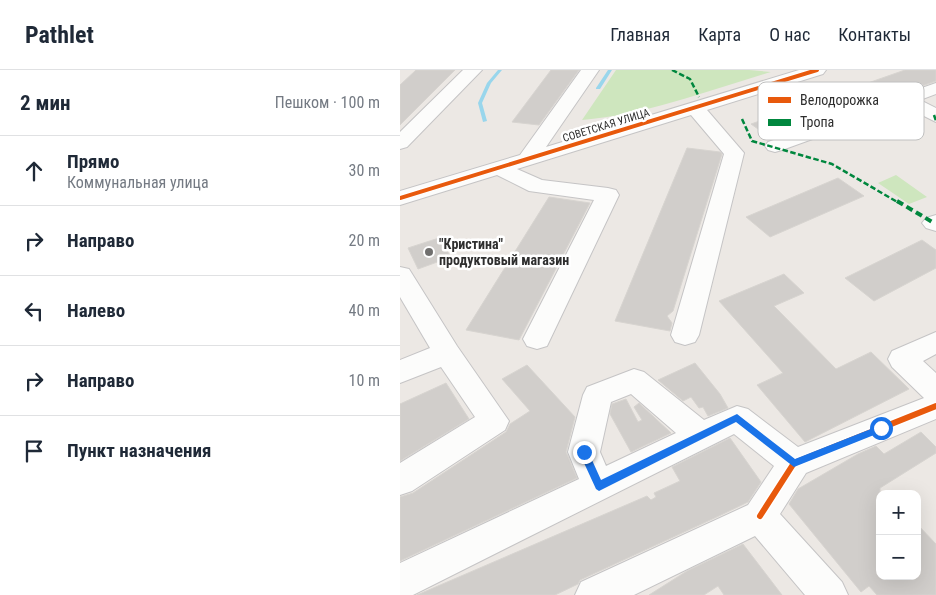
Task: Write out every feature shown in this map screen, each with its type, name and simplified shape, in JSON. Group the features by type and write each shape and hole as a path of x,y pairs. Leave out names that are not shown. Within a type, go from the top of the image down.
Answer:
{"street":[{"path":"400,143 473,70"},
{"path":"527,159 590,70"},
{"name":"СОВЕТСКАЯ УЛИЦА","path":"778,82 817,70"},
{"name":"СОВЕТСКАЯ УЛИЦА","path":"400,198 758,88"},
{"path":"924,92 936,88"},
{"path":"686,335 734,153 695,108"},
{"path":"924,109 936,116"},
{"path":"775,146 792,140"},
{"path":"499,168 537,186 608,195 537,339"},
{"path":"400,275 447,353 494,421 400,481"},
{"path":"936,342 902,359 936,391"},
{"path":"400,372 447,353"},
{"path":"599,486 584,452 598,395 634,380 701,435"},
{"path":"594,595 760,516 794,463 936,406"},
{"path":"400,582 737,418 794,463"},
{"path":"760,516 829,595"}],"green space":[{"path":"616,70 749,70 771,72 654,107 630,113 582,120"},
{"path":"896,175 927,197 909,204 878,183"}],"building":[{"path":"416,70 455,70 400,125 400,85"},
{"path":"551,70 579,70 539,125 512,122"},
{"path":"905,70 936,70 936,81 924,85 924,82 871,82"},
{"path":"758,122 758,129 751,124"},
{"path":"687,148 720,152 722,154 673,311 667,316 672,323 670,331 615,321"},
{"path":"838,178 864,196 770,237 746,217"},
{"path":"549,197 590,203 519,340 466,330"},
{"name":"\"Кристина\" продуктовый магазин","path":"439,238 451,257 418,269 408,248"},
{"path":"922,240 936,250 936,268 874,301 845,278"},
{"path":"784,274 804,293 774,306 836,369 871,352 909,389 805,442 757,385 783,373 719,301"},
{"path":"695,363 720,394 728,408 708,416 703,407 699,408 691,397 683,401 658,380"},
{"path":"527,365 575,417 566,452 577,478 400,561 400,497 413,493 506,432 510,424 530,411 502,379"},
{"path":"446,383 469,419 400,461 400,404"},
{"path":"626,399 638,422 642,420 634,407 639,403 671,433 631,452 610,414 612,404"},
{"path":"921,432 936,447 936,453 880,488 880,490 876,490 876,580 921,580 921,528 936,544 936,595 877,595 869,586 861,592 789,504 798,489 858,454 876,446 884,454"},
{"path":"730,438 761,482 748,502 580,580 578,584 555,595 417,595 647,496 651,500 656,497 654,493 680,481 672,467"},
{"path":"743,544 782,595 724,595 718,586 704,595 649,595 687,571"}],"waterway":[{"path":"485,121 480,103 489,83 500,70"},
{"path":"598,88 610,70"}],"marked path":[{"path":"672,70 690,79 699,97"},
{"path":"934,115 936,121"},
{"path":"742,119 752,141 775,146 832,164 934,223"}],"cycle path":[{"path":"778,82 817,70"},
{"path":"400,198 758,88"},
{"path":"760,516 794,463 936,406"}],"place":[{"name":"\"Кристина\" продуктовый магазин","path":"429,252"}],"route":[{"path":"584,452 599,486 737,418 794,463 881,428"}]}
